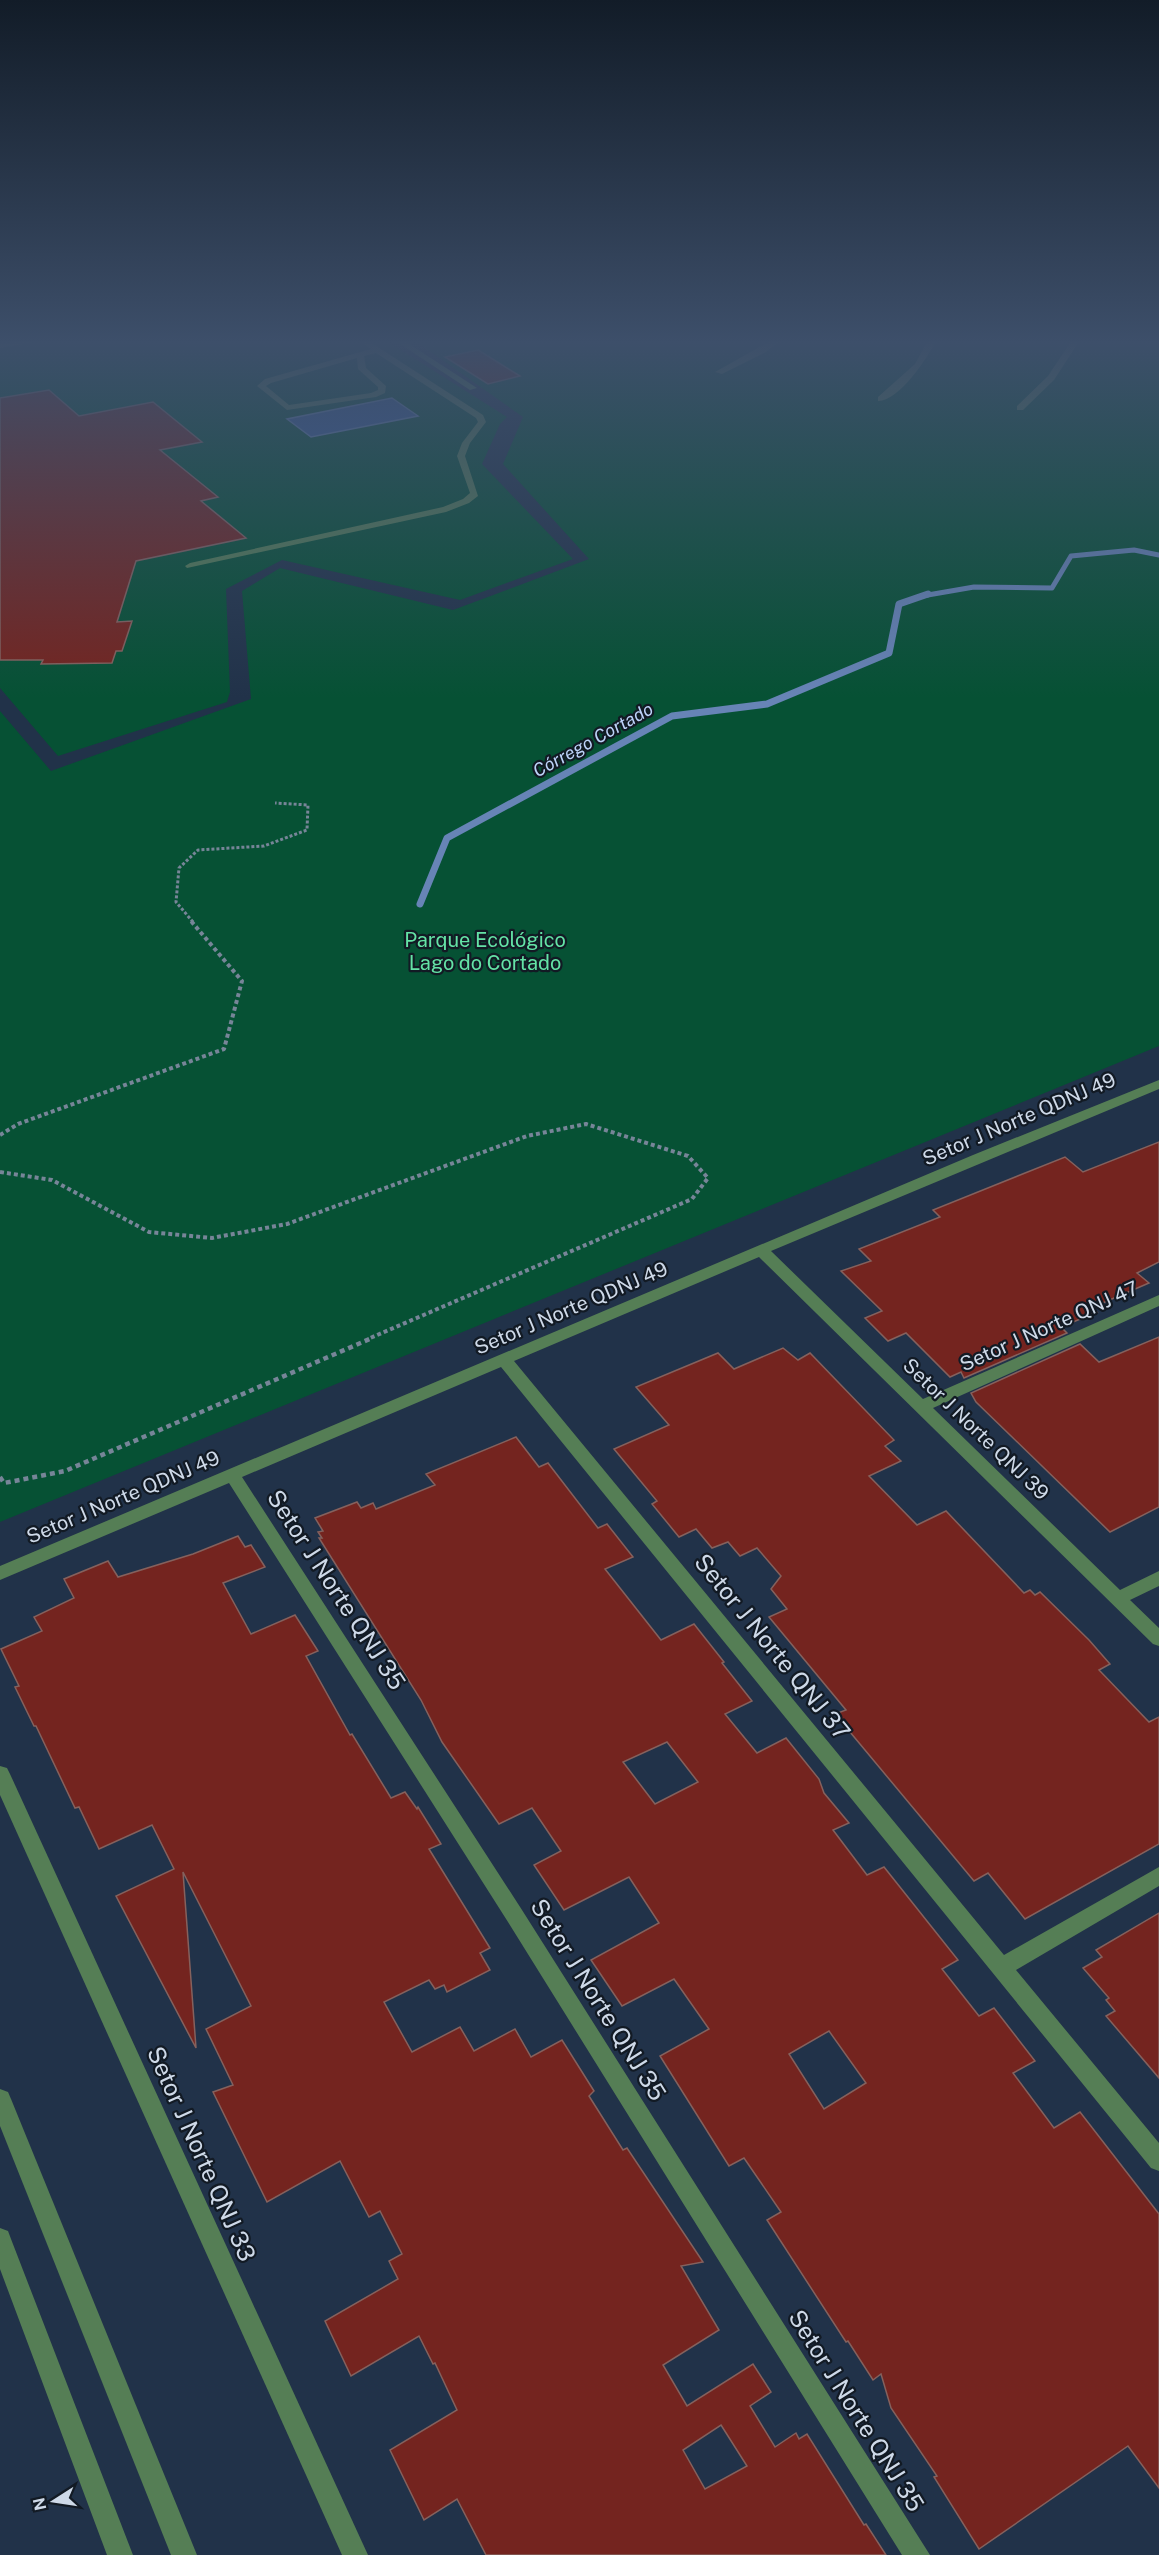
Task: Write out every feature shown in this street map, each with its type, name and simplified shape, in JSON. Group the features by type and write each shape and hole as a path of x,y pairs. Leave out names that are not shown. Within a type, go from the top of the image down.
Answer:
{"street":[{"path":"190,566 446,509 466,501 475,494 460,459"},
{"name":"Setor J Norte QDNJ 49","path":"0,1573 978,1158 1159,1084"},
{"name":"Setor J Norte QNJ 39","path":"762,1251 1159,1639"},
{"name":"Setor J Norte QNJ 47","path":"923,1406 1159,1300"},
{"name":"Setor J Norte QNJ 37","path":"503,1359 1159,2160"},
{"name":"Setor J Norte QNJ 35","path":"232,1474 521,1926 917,2555"},
{"path":"1119,1598 1159,1578"},
{"name":"Setor J Norte QNJ 33","path":"0,1774 355,2555"},
{"path":"1002,1967 1159,1876"},
{"path":"0,2099 184,2555"},
{"path":"0,2240 120,2555"}],"path":[{"path":"0,1135 18,1124 224,1049 242,981 176,902 179,868 198,850 264,846 307,830 308,806 275,803"},
{"path":"0,1172 52,1180 149,1232 212,1238 287,1224 527,1136 586,1124 688,1156 708,1178 692,1199 76,1466 4,1483 0,1477"}],"green space":[{"path":"0,459 484,459 482,464 573,559 460,600 282,560 226,589 230,692 227,702 58,756 0,688"},
{"name":"Parque Ecológico Lago do Cortado","path":"505,459 1159,459 1159,1046 0,1522 0,711 51,771 251,699 242,591 280,568 453,610 589,559 503,464"}],"building":[{"path":"0,459 171,459 218,497 201,501 246,538 136,561 117,622 132,621 122,651 116,651 112,663 41,664 43,660 0,660"},
{"path":"1159,1142 1159,1262 1137,1273 1149,1283 1091,1308 1097,1312 1061,1327 1067,1333 964,1378 961,1372 950,1377 906,1333 888,1341 865,1318 882,1311 841,1271 871,1261 859,1249 940,1217 933,1210 1065,1157 1083,1172"},
{"path":"1159,1337 1159,1507 1110,1532 976,1402 971,1393 1080,1344 1099,1362"},
{"path":"783,1348 798,1360 810,1353 894,1440 885,1446 901,1461 869,1476 917,1525 946,1511 1024,1593 1030,1590 1035,1595 1040,1592 1089,1640 1110,1664 1099,1670 1149,1722 1159,1717 1159,1844 1025,1919 988,1873 974,1881 835,1714 846,1710 769,1617 787,1609 771,1589 781,1576 757,1548 740,1556 728,1542 712,1548 696,1529 679,1537 652,1504 657,1501 614,1449 669,1425 636,1387 718,1353 734,1369"},
{"path":"516,1437 539,1467 548,1463 598,1528 607,1524 633,1557 605,1569 661,1640 694,1624 752,1701 725,1714 757,1753 786,1738 819,1779 824,1793 849,1823 833,1830 867,1875 884,1867 958,1960 942,1969 979,2016 994,2008 1035,2061 1013,2073 1054,2128 1080,2112 1159,2214 1159,2488 1128,2446 979,2549 934,2477 937,2476 891,2408 881,2374 873,2380 767,2220 781,2212 744,2158 729,2166 660,2056 709,2029 674,1979 622,2006 591,1960 659,1923 629,1877 564,1910 534,1865 561,1851 532,1808 499,1824 442,1742 421,1700 319,1538 322,1538 318,1532 323,1531 315,1518 357,1502 361,1508 373,1503 376,1509 435,1485 426,1474","holes":["667,1742 698,1782 655,1804 623,1762","829,2031 866,2083 824,2109 789,2054"]},
{"path":"238,1536 245,1547 251,1545 265,1567 223,1583 251,1634 295,1615 318,1651 306,1656 350,1735 352,1734 391,1798 405,1792 417,1809 418,1807 441,1844 429,1849 490,1948 480,1953 490,1970 447,1992 444,1985 435,1989 429,1980 384,2002 412,2052 460,2027 474,2051 515,2029 531,2057 562,2040 594,2091 589,2096 623,2150 627,2148 703,2262 681,2266 719,2330 663,2365 687,2406 753,2364 771,2392 750,2406 775,2447 796,2433 799,2439 807,2434 864,2525 866,2524 886,2555 486,2555 457,2499 424,2520 390,2450 457,2410 435,2363 433,2364 419,2336 351,2376 325,2321 398,2279 389,2261 402,2254 380,2211 369,2217 340,2161 267,2202 213,2092 233,2085 206,2029 251,2006 183,1872 196,2048 116,1896 174,1869 152,1825 99,1849 79,1807 75,1808 34,1726 15,1687 19,1686 1,1649 42,1631 34,1617 74,1598 64,1579 108,1561 118,1577 193,1554","holes":["721,2425 747,2466 705,2489 683,2450"]},
{"path":"1159,1913 1159,2078 1106,2016 1115,2011 1106,2000 1109,1998 1083,1968 1102,1957 1096,1950"}],"waterway":[{"name":"Córrego Cortado","path":"922,596 974,587 1052,588 1071,556 1134,550 1159,555"},
{"name":"Córrego Cortado","path":"922,596 928,594"},
{"name":"Córrego Cortado","path":"420,904 447,838 672,716 767,704 889,653 899,604 922,596"}]}
